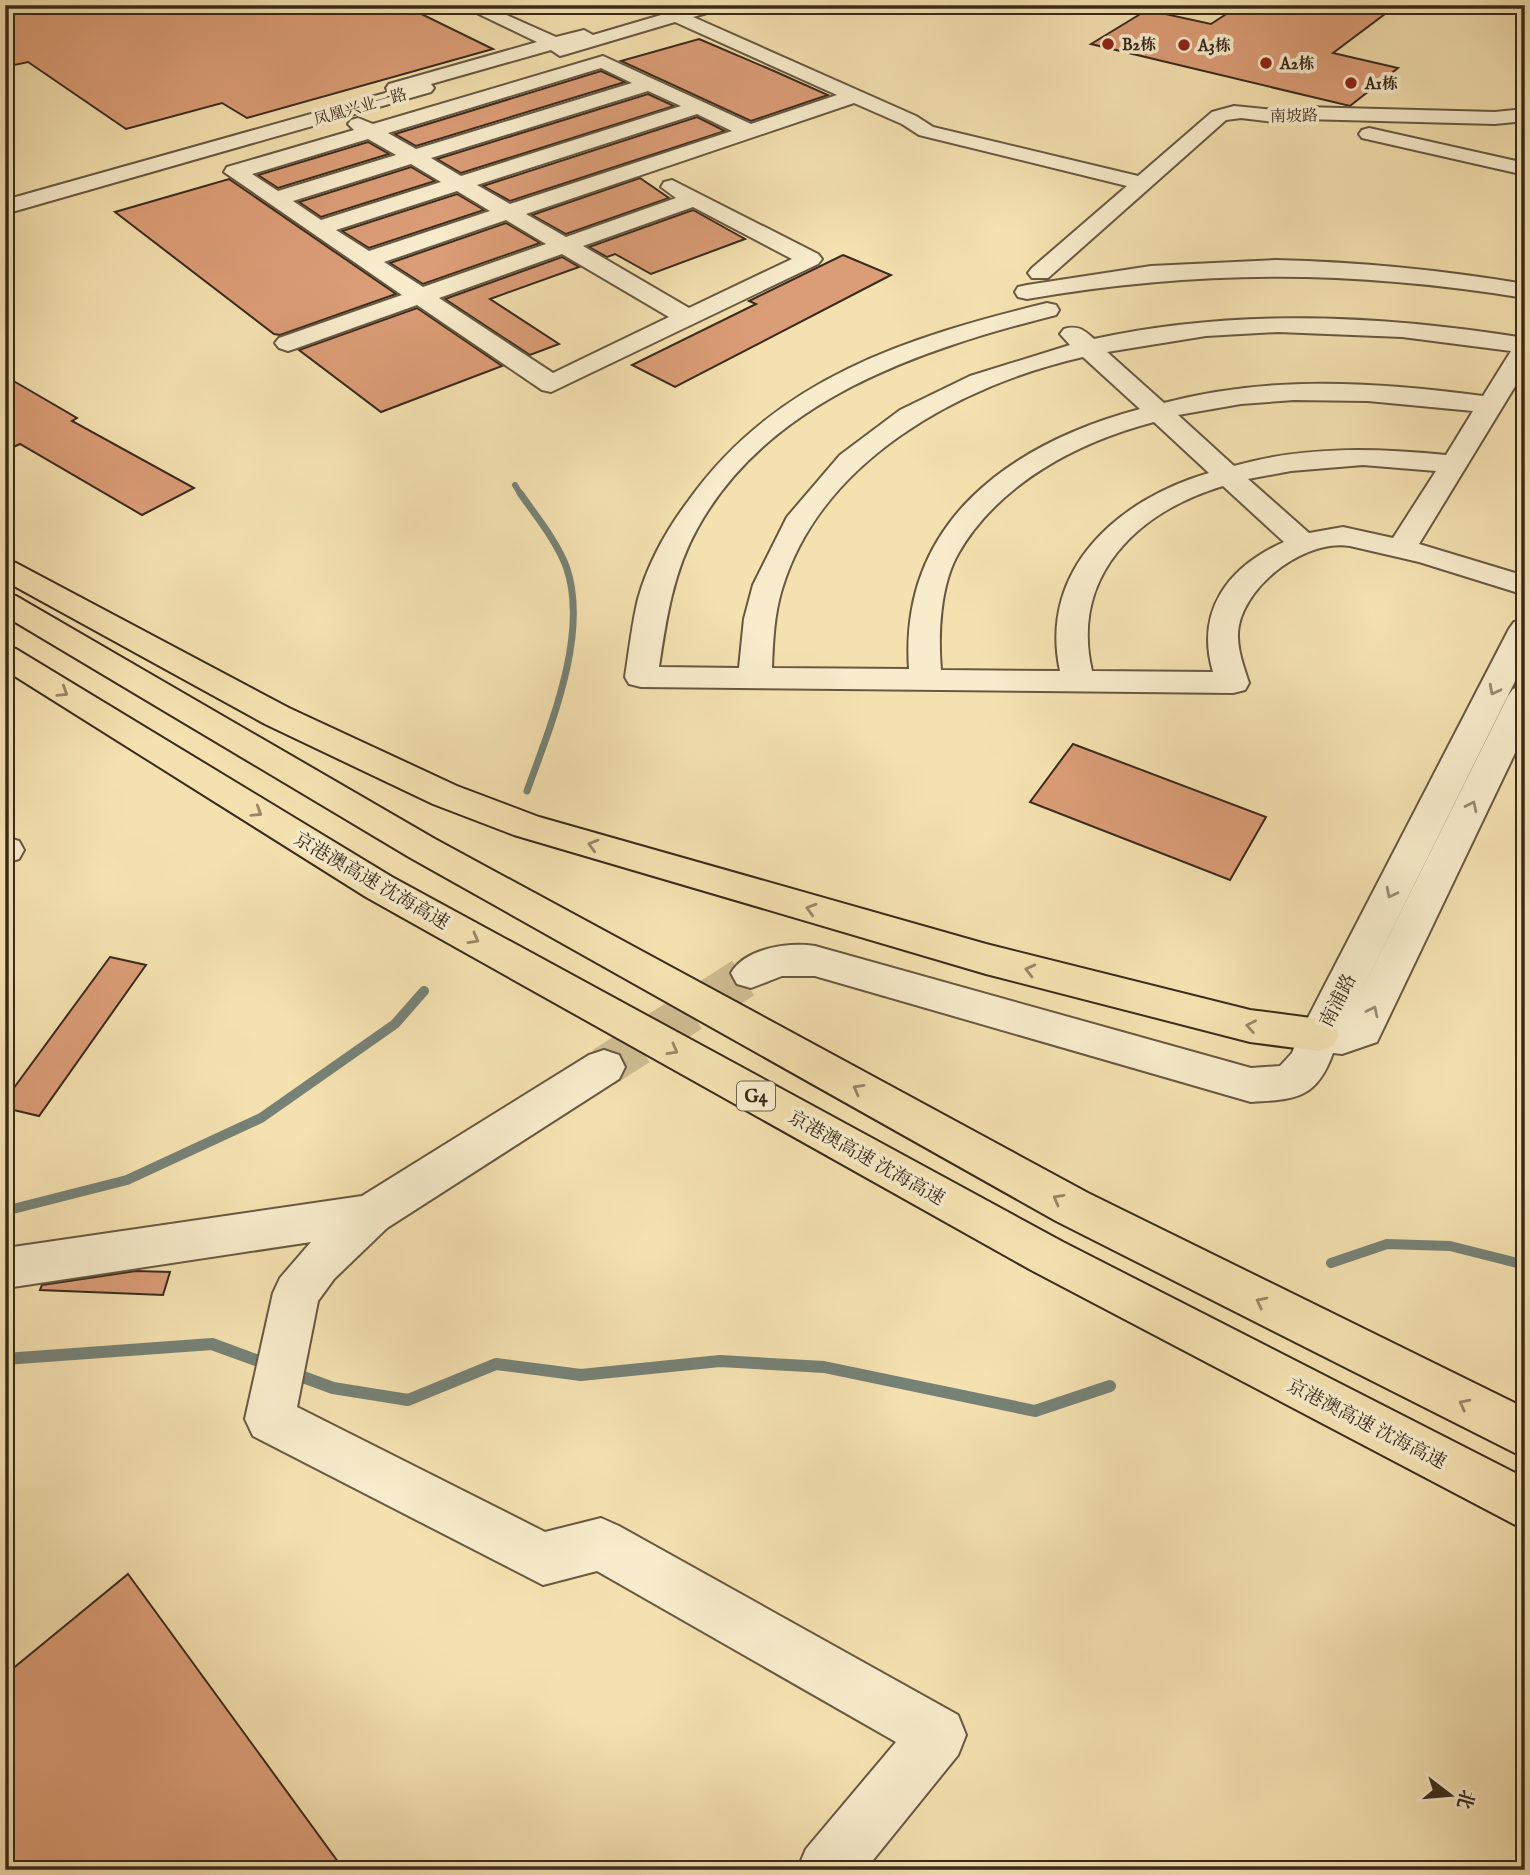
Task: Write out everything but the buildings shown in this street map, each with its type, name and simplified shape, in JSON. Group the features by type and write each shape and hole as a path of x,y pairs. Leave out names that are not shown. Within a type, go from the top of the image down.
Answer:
{"highway":[{"path":"5,569 277,716 445,795 527,825 986,959 1250,1026 1319,1035"},
{"path":"5,603 422,848 1059,1200 1525,1434"},
{"name":"京港澳高速 沈海高速","path":"5,656 391,894 1047,1256 1525,1504"}],"street":[{"path":"469,5 567,44"},
{"path":"490,5 567,44"},
{"name":"凤凰兴业一路","path":"5,207 338,113 678,11 715,5"},
{"path":"678,11 909,120 926,131 1142,183"},
{"name":"凤凰兴业一路","path":"5,198 567,44"},
{"path":"495,94 810,259 551,384 235,172 371,131 495,94 603,62 749,131"},
{"path":"275,199 649,84"},
{"path":"366,260 855,96"},
{"path":"319,228 699,107"},
{"name":"南坡路","path":"1040,274 1219,116 1230,111 1242,110 1276,116 1303,113 1495,118 1525,115"},
{"path":"338,113 688,318"},
{"path":"1369,134 1525,169"},
{"path":"288,343 694,199"},
{"path":"1304,545 1027,292 1108,278 1235,267 1370,271 1525,291"},
{"path":"1047,310 942,338 848,377 791,412 735,459 701,498 669,551 657,580 645,633 641,677 1233,683 1223,653 1223,625 1232,600 1249,578 1273,559 1304,545 1341,536 1402,548 1525,586"},
{"path":"755,678 760,614 768,584 793,530 829,482 875,441 928,406 989,378 1087,347 1174,332 1278,325 1400,329 1525,347 1402,548"},
{"path":"926,680 923,644 925,609 934,577 948,547 967,520 990,495 1047,454 1081,437 1157,411 1245,396 1303,392 1389,393 1490,405"},
{"path":"1078,681 1071,640 1075,602 1089,568 1112,537 1144,511 1182,491 1227,475 1278,464 1334,458 1393,458 1454,464"},
{"name":"南浦路","path":"1525,629 1319,1035 1342,1038 1363,1031 1525,696"},
{"path":"751,973 774,962 795,957 815,961 1251,1085 1291,1082 1309,1062 1319,1035"},
{"path":"604,1067 371,1214 318,1265 296,1293 270,1419 542,1559 601,1544 938,1735 827,1870"},
{"path":"5,1264 13,1267 371,1214"}],"waterway":[{"path":"515,485 521,495"},
{"path":"520,493 562,556 572,592 573,620 564,680 527,791"},
{"path":"5,1211 127,1180 261,1118 395,1024 424,991"},
{"path":"1331,1263 1387,1244 1450,1246 1525,1265"},
{"path":"5,1359 212,1344 269,1365"},
{"path":"292,1373 333,1388 408,1400 496,1364 581,1375 720,1361 824,1367 1035,1411 1110,1386"}],"tunnel":[{"path":"604,1067 751,973"}],"place":[{"name":"B2栋","path":"1108,44"},
{"name":"A3栋","path":"1184,45"},
{"name":"A2栋","path":"1266,63"},
{"name":"A1栋","path":"1351,83"}]}
